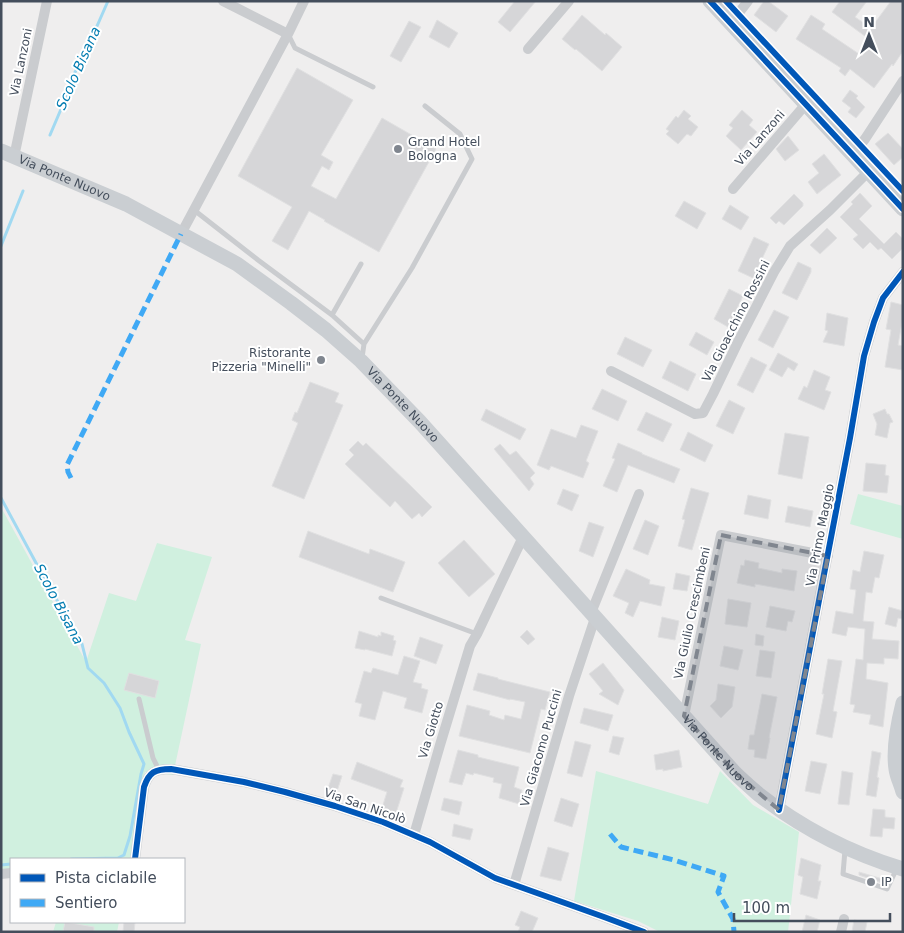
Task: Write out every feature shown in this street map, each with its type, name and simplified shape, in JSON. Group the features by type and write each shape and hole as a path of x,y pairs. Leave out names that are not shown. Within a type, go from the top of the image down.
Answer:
{"main road":[{"path":"710,1 903,209"},
{"name":"Via Ponte Nuovo","path":"8,154 126,204 237,264 326,330 361,361 420,422 734,772 756,792 814,832 874,858 901,865"},
{"path":"903,702 898,722 896,752 903,792"}],"street":[{"name":"Via Lanzoni","path":"8,154 47,1"},
{"path":"222,1 288,34"},
{"path":"181,234 304,1"},
{"path":"528,49 569,1"},
{"path":"731,23 748,1"},
{"path":"852,155 865,139 903,81"},
{"name":"Via Lanzoni","path":"734,189 806,104"},
{"name":"Via Gioacchino Rossini","path":"612,371 695,414 703,413 774,272 790,246 868,172"},
{"name":"Via Primo Maggio","path":"780,810 864,356 883,298 903,272"},
{"path":"593,616 639,494"},
{"name":"Via Giulio Crescimbeni","path":"684,716 721,535 828,556"},
{"name":"Via Giotto","path":"414,835 470,646 523,537"},
{"name":"Via Giacomo Puccini","path":"514,886 593,616"},
{"name":"Via San Nicolò","path":"159,770 171,769 244,782 335,806 383,822 430,842 494,878 644,932"},
{"path":"135,858 146,779 154,771 159,770"},
{"path":"841,932 844,919"}],"lane":[{"path":"288,34 295,48 373,87"},
{"path":"361,361 364,344 412,268 472,159 460,134 425,106"},
{"path":"194,210 332,315 364,344"},
{"path":"332,315 361,264"},
{"path":"381,598 477,634"},
{"path":"139,699 153,758 159,770"},
{"path":"846,847 842,874 887,889 901,865"}],"highlighted area":[{"path":"721,535 828,556 779,810 734,772 684,716"}],"green space":[{"path":"858,494 903,506 903,539 850,524"},
{"path":"1,502 2,509 86,662 109,593 136,601 157,543 212,557 185,640 201,644 173,775 145,772 130,858 10,858 10,874 1,875"},
{"path":"596,771 708,804 720,771 753,805 799,832 788,932 660,932 638,921 574,901"},
{"path":"56,923 119,923 117,932 53,932"}],"building":[{"path":"515,1 536,1 510,32 498,22"},
{"path":"764,1 768,1 788,16 776,32 754,15"},
{"path":"840,1 867,1 855,17 871,28 891,1 903,1 903,51 874,88 850,69 845,76 839,71 841,68 796,39 811,15 825,24 822,29 862,56 873,42 832,12"},
{"path":"582,15 622,47 602,71 562,39"},
{"path":"437,20 458,33 449,48 429,37"},
{"path":"409,21 421,27 401,62 390,56"},
{"path":"297,68 353,100 321,155 333,162 329,170 322,166 311,186 336,199 382,118 436,149 379,252 309,211 288,250 272,241 292,207 238,176"},
{"path":"850,90 858,96 856,98 865,107 856,118 848,112 851,108 842,101"},
{"path":"684,110 691,116 688,119 698,127 691,136 687,134 678,144 666,134 669,131 666,129 676,116 678,118"},
{"path":"742,110 753,120 749,125 757,132 741,150 726,136 733,128 729,125"},
{"path":"888,133 903,149 903,157 894,165 875,144"},
{"path":"788,136 799,150 785,161 776,149"},
{"path":"824,154 841,175 817,194 808,182 819,173 812,164"},
{"path":"860,193 872,206 859,219 884,244 896,232 903,239 903,248 892,259 881,248 878,250 870,242 863,249 853,239 858,235 840,217 853,204 851,202"},
{"path":"794,194 803,203 803,206 784,225 779,221 776,224 770,218"},
{"path":"684,201 706,213 697,229 675,216"},
{"path":"730,205 749,217 741,230 722,219"},
{"path":"827,228 837,238 820,254 810,245"},
{"path":"754,237 769,244 753,278 738,271"},
{"path":"798,262 811,268 811,272 797,300 782,293"},
{"path":"729,289 743,296 728,327 714,319"},
{"path":"891,302 903,305 898,345 903,346 903,370 885,367 891,330 886,329"},
{"path":"774,310 789,317 773,348 758,340"},
{"path":"827,313 848,318 844,346 823,342 828,331 825,330"},
{"path":"696,332 714,342 707,355 689,345"},
{"path":"625,337 652,350 643,367 617,354"},
{"path":"778,353 798,364 794,371 788,367 782,377 769,370"},
{"path":"751,357 767,365 753,393 737,385"},
{"path":"670,361 696,374 688,391 662,378"},
{"path":"814,370 830,377 825,390 831,392 824,410 798,399 804,386 807,388"},
{"path":"310,382 339,393 335,402 343,405 304,499 272,486 298,423 292,420 295,412 297,413"},
{"path":"602,389 627,401 618,421 592,409"},
{"path":"729,400 745,408 733,434 716,426"},
{"path":"486,409 526,429 520,440 481,420"},
{"path":"885,409 893,422 890,423 887,438 875,435 877,424 873,414"},
{"path":"646,412 672,424 663,442 637,430"},
{"path":"581,425 598,431 586,461 589,463 583,478 551,466 549,470 537,465 551,429 576,438"},
{"path":"688,432 713,445 705,462 680,450"},
{"path":"785,433 809,437 802,479 778,474"},
{"path":"358,441 363,446 366,443 432,507 422,517 419,513 412,519 395,501 390,507 345,464 354,455 349,450"},
{"path":"618,443 680,469 674,483 628,465 617,492 603,486 615,459 612,458"},
{"path":"500,444 510,455 516,451 535,473 530,478 534,484 529,491 494,449"},
{"path":"866,463 886,465 885,475 889,476 887,493 863,491"},
{"path":"691,488 709,493 692,550 678,546 685,520 682,519"},
{"path":"563,489 579,495 572,511 557,504"},
{"path":"748,495 771,500 768,519 744,514"},
{"path":"788,506 813,511 810,527 785,522"},
{"path":"645,520 659,526 648,555 633,549"},
{"path":"589,522 604,527 593,557 579,551"},
{"path":"308,531 369,554 370,549 405,562 393,592 299,557"},
{"path":"464,540 495,574 469,597 438,563"},
{"path":"864,551 884,555 879,578 875,577 872,593 866,592 863,621 874,622 872,639 899,641 898,659 884,658 884,664 867,663 866,679 888,683 883,727 869,724 871,715 853,712 855,705 850,704 856,659 863,660 865,629 848,627 846,636 832,633 836,611 853,614 856,590 850,589 853,570 860,572"},
{"path":"745,560 759,563 758,568 782,573 782,569 797,571 794,591 755,584 755,587 737,583 741,565 744,566"},
{"path":"626,569 650,580 649,584 665,587 661,606 640,601 633,617 625,613 629,603 613,596"},
{"path":"676,573 690,576 687,591 673,589"},
{"path":"728,599 751,603 747,627 725,624"},
{"path":"770,606 795,611 792,622 788,621 786,631 766,627"},
{"path":"889,607 903,611 903,619 898,618 896,627 885,624"},
{"path":"662,617 679,621 675,640 658,637"},
{"path":"527,630 535,639 528,645 520,637"},
{"path":"359,631 378,637 378,635 381,636 381,632 394,636 393,640 396,641 392,656 355,648"},
{"path":"756,634 764,636 763,646 755,645"},
{"path":"420,637 443,645 436,664 414,656"},
{"path":"724,646 743,650 738,670 720,666"},
{"path":"760,650 775,652 771,678 756,676"},
{"path":"404,656 420,661 413,682 422,684 421,688 428,690 422,713 404,708 407,698 383,691 375,720 359,716 362,704 355,702 364,671 371,673 373,668 398,675"},
{"path":"828,659 842,661 833,711 837,712 832,738 816,734 824,694 822,694"},
{"path":"603,663 624,690 618,705 599,694 603,691 589,674"},
{"path":"129,673 159,681 155,698 124,690"},
{"path":"478,673 550,692 545,710 541,709 530,753 459,736 467,705 490,711 489,715 504,720 505,715 521,719 525,702 473,690"},
{"path":"718,684 735,687 732,707 721,718 710,706 716,700"},
{"path":"762,694 777,697 766,759 754,757 755,750 748,749 750,735 754,735"},
{"path":"584,708 613,715 608,731 580,723"},
{"path":"613,736 624,738 619,755 609,752"},
{"path":"575,741 591,745 582,777 567,773"},
{"path":"458,750 519,767 514,787 522,790 519,804 499,798 502,784 493,782 494,778 466,773 462,785 449,782"},
{"path":"679,750 682,767 663,771 663,769 656,770 654,755"},
{"path":"872,751 881,753 876,797 866,795"},
{"path":"811,761 827,764 820,794 805,791"},
{"path":"357,762 403,780 400,787 404,788 396,813 382,808 387,792 351,779"},
{"path":"842,771 853,773 849,805 838,804"},
{"path":"333,774 342,776 336,794 327,791"},
{"path":"444,798 462,802 459,815 441,810"},
{"path":"561,798 579,804 572,827 554,821"},
{"path":"873,809 885,810 885,817 895,818 894,829 883,828 882,837 870,836"},
{"path":"454,824 473,829 470,840 452,836"},
{"path":"548,847 569,853 561,881 540,876"},
{"path":"801,858 821,865 818,881 821,881 817,899 800,894 803,877 798,875"},
{"path":"859,872 886,880 885,884 859,875"},
{"path":"521,911 538,918 532,932 518,932 520,927 515,925"},
{"path":"806,915 820,920 817,932 802,932"},
{"path":"854,920 867,922 865,932 852,932"},
{"path":"65,923 94,927 94,932 63,932"},
{"path":"124,923 135,923 134,932 123,932"}],"waterway":[{"name":"Scolo Bisana","path":"50,135 74,74 108,1"},
{"name":"Scolo Bisana","path":"1,246 23,191"},
{"name":"Scolo Bisana","path":"1,498 82,644 88,668 104,683 120,708 144,764 130,836 124,855 118,858"},
{"name":"Scolo Bisana","path":"1,865 10,864"}],"marked path":[{"path":"71,478 67,465 181,234"},
{"path":"610,834 621,847 674,860 724,876 718,892 733,919 734,932"}],"cycle path":[{"path":"710,1 903,209"},
{"path":"726,1 903,191"},
{"path":"779,810 864,356 883,298 903,272"},
{"path":"135,858 146,782 153,772 171,769 244,782 285,792 383,822 430,842 495,878 644,932"}],"place":[{"name":"Grand Hotel Bologna","path":"398,149"},
{"name":"Ristorante Pizzeria \"Minelli\"","path":"321,360"},
{"name":"IP","path":"871,882"}]}
